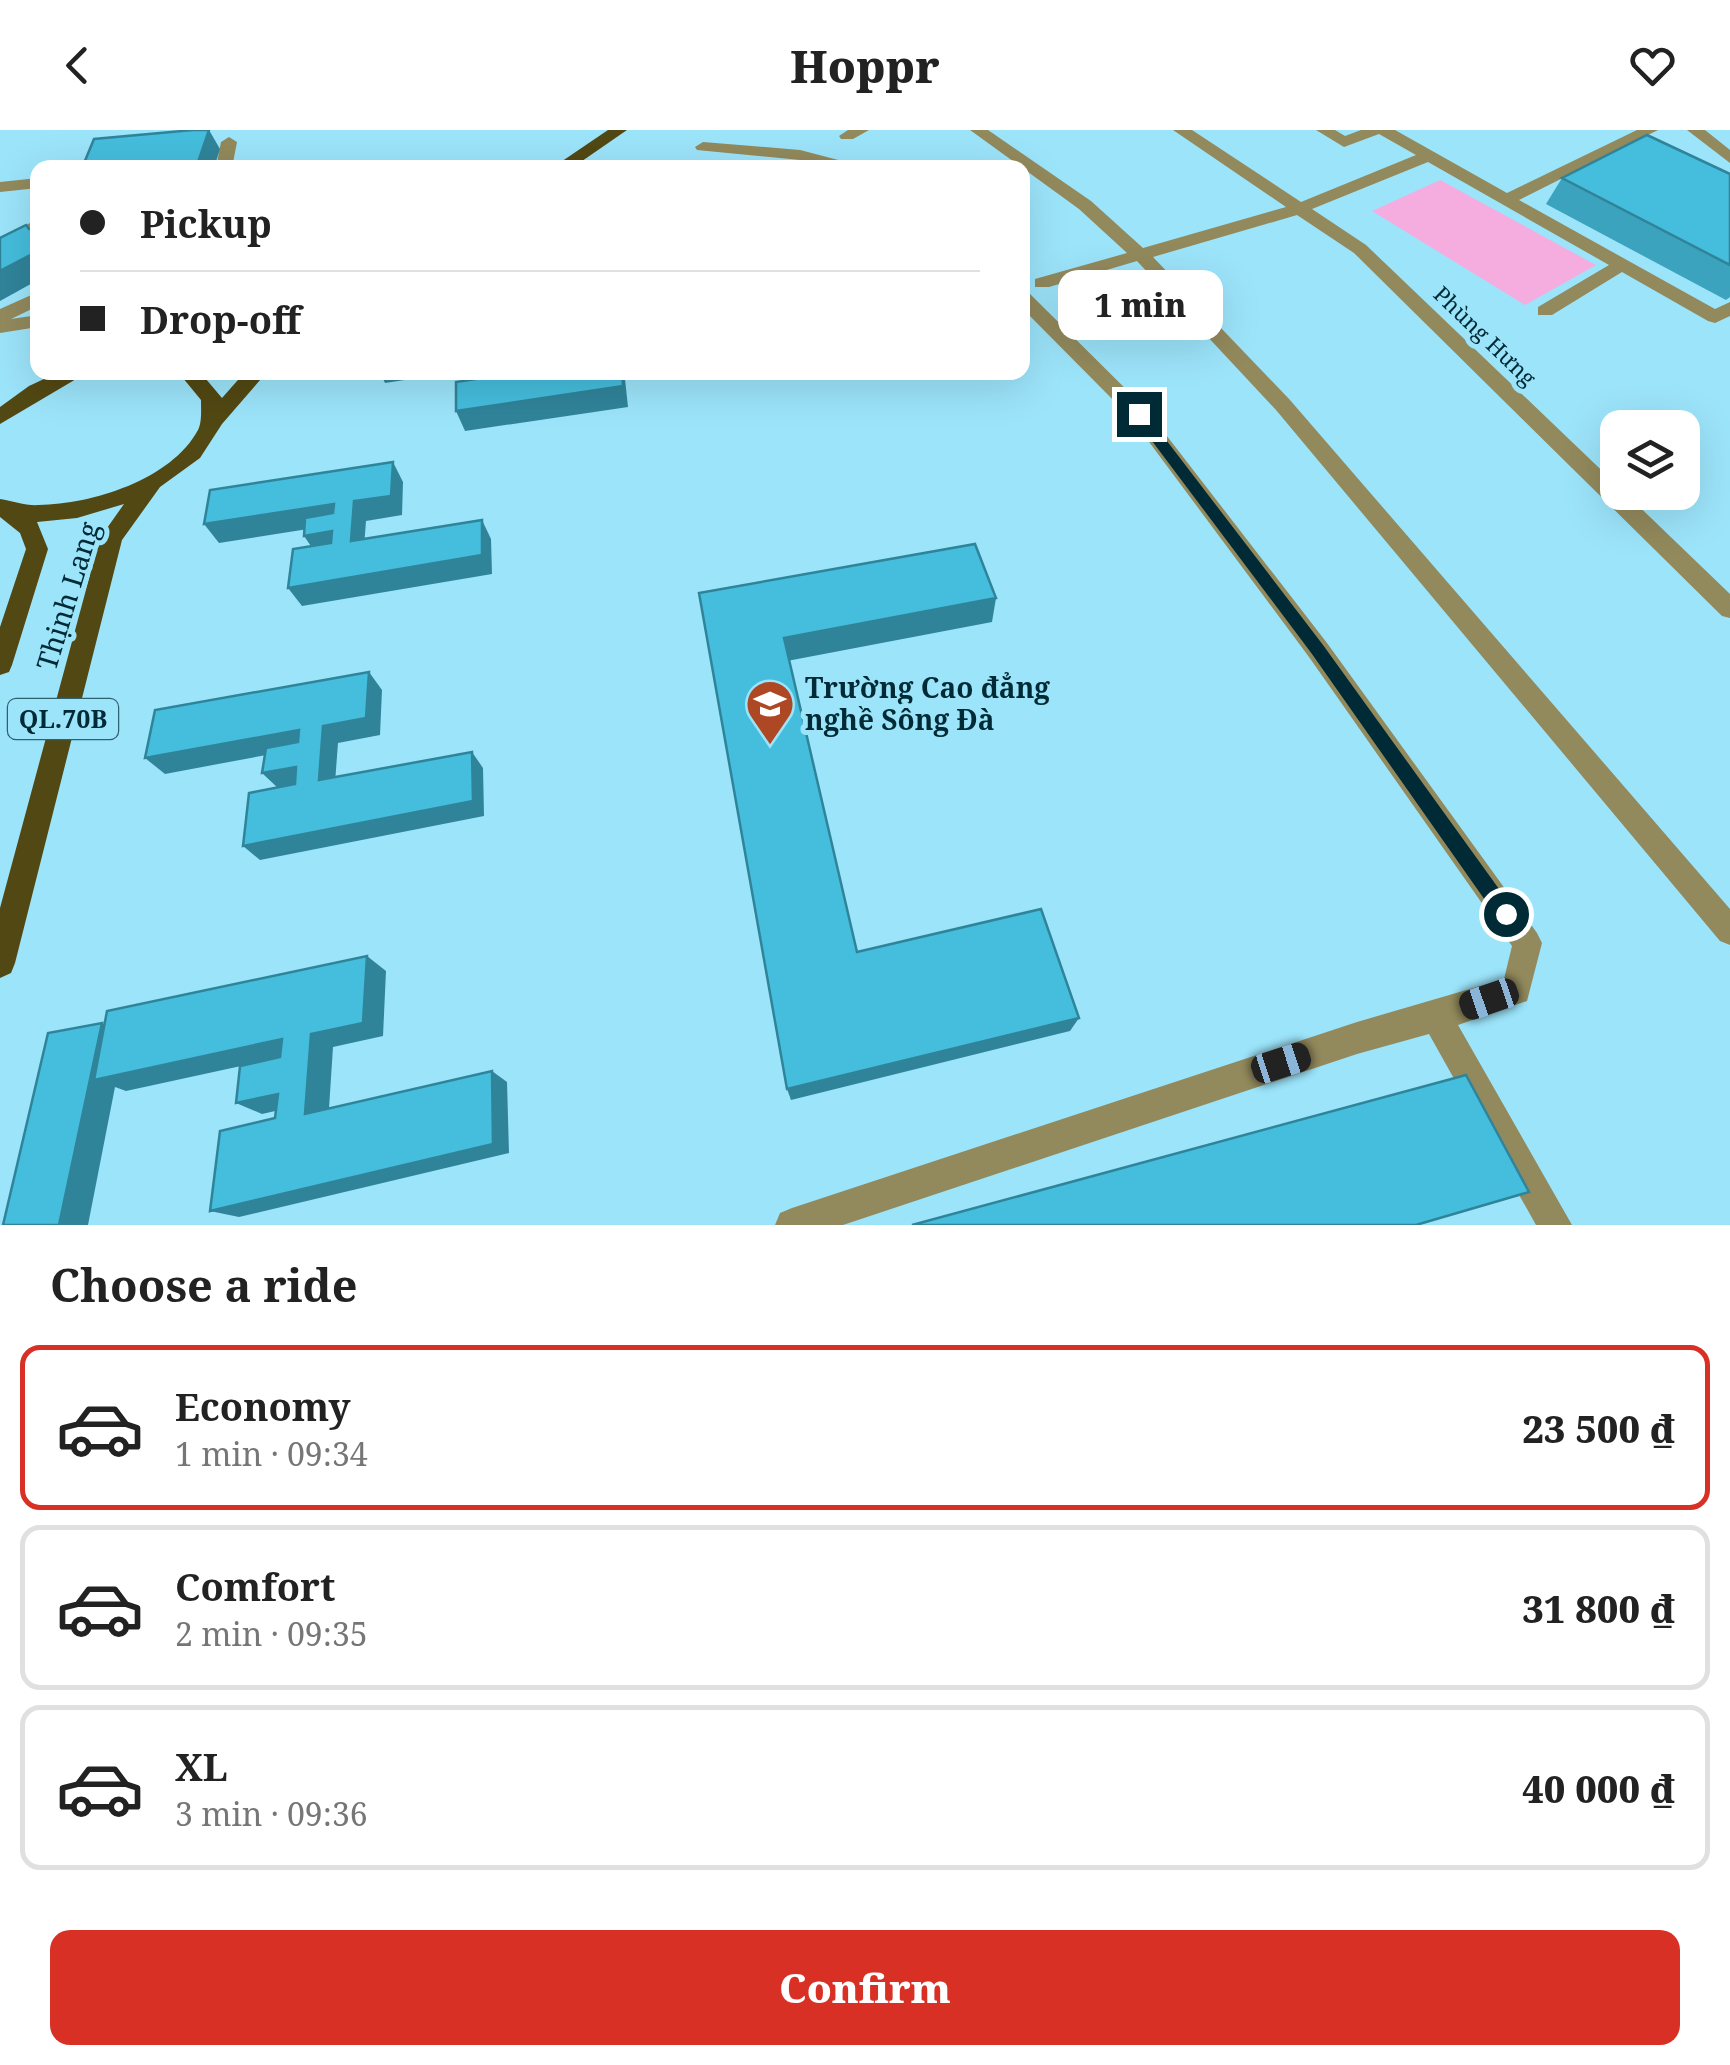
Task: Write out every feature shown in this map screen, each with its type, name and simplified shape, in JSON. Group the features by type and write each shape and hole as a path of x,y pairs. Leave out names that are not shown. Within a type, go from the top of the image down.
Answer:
{"main road":[{"path":"572,160 619,130"},
{"path":"0,408 59,380"},
{"path":"197,380 208,390 210,424"},
{"path":"210,424 250,380"},
{"path":"0,417 54,382"},
{"name":"QL.70B","path":"4,509 38,516 75,513 114,503 149,487 189,457 210,424"},
{"name":"Thịnh Lang","path":"0,962 111,538 149,487"},
{"name":"Thịnh Lang","path":"0,665 36,550 29,528 4,509"}],"street":[{"path":"978,130 1021,160"},
{"name":"Phùng Hưng","path":"1180,130 1360,249 1730,609"},
{"path":"1324,130 1344,142 1376,130"},
{"path":"1383,130 1715,316 1730,308"},
{"path":"1505,200 1650,130"},
{"path":"1695,130 1730,158"},
{"path":"226,160 229,142"},
{"path":"703,147 823,160"},
{"path":"792,1225 1357,1038 1516,990 1526,943 1318,650 1139,414 1032,290 1298,209 1428,156"},
{"path":"1030,166 1085,205 1140,255 1282,405 1730,930"},
{"path":"0,188 30,184"},
{"path":"0,245 30,228"},
{"path":"1544,311 1620,266"},
{"path":"0,317 30,302"},
{"path":"0,327 30,321"},
{"path":"1436,1017 1555,1225"}],"shaded area":[{"path":"1440,180 1596,265 1525,305 1372,211"}],"building":[{"path":"209,130 199,160 85,160 94,139"},
{"path":"1647,135 1730,174 1730,265 1562,178"},
{"path":"26,225 30,255 0,271 0,238"},
{"path":"623,380 623,386 456,411 456,382"},
{"path":"393,462 391,496 354,501 351,541 482,520 482,555 288,588 293,549 331,543 332,531 304,536 305,518 333,513 334,504 204,524 210,490"},
{"path":"975,544 996,598 784,638 857,952 1041,909 1079,1018 787,1089 699,593"},
{"path":"369,672 366,718 323,726 319,780 472,752 473,801 243,846 249,793 295,784 296,767 262,773 266,748 298,742 299,730 145,758 155,710"},
{"path":"367,956 363,1023 311,1034 305,1114 492,1071 493,1144 210,1211 220,1131 275,1118 278,1094 236,1103 240,1066 280,1057 282,1039 94,1080 107,1011"},
{"path":"102,1023 59,1225 3,1225 48,1033"},
{"path":"1466,1075 1529,1192 1416,1225 912,1225"}],"place":[{"name":"Trường Cao đẳng nghề Sông Đà","path":"770,746"}],"route":[{"path":"1139,414 1318,650 1506,914"}]}
